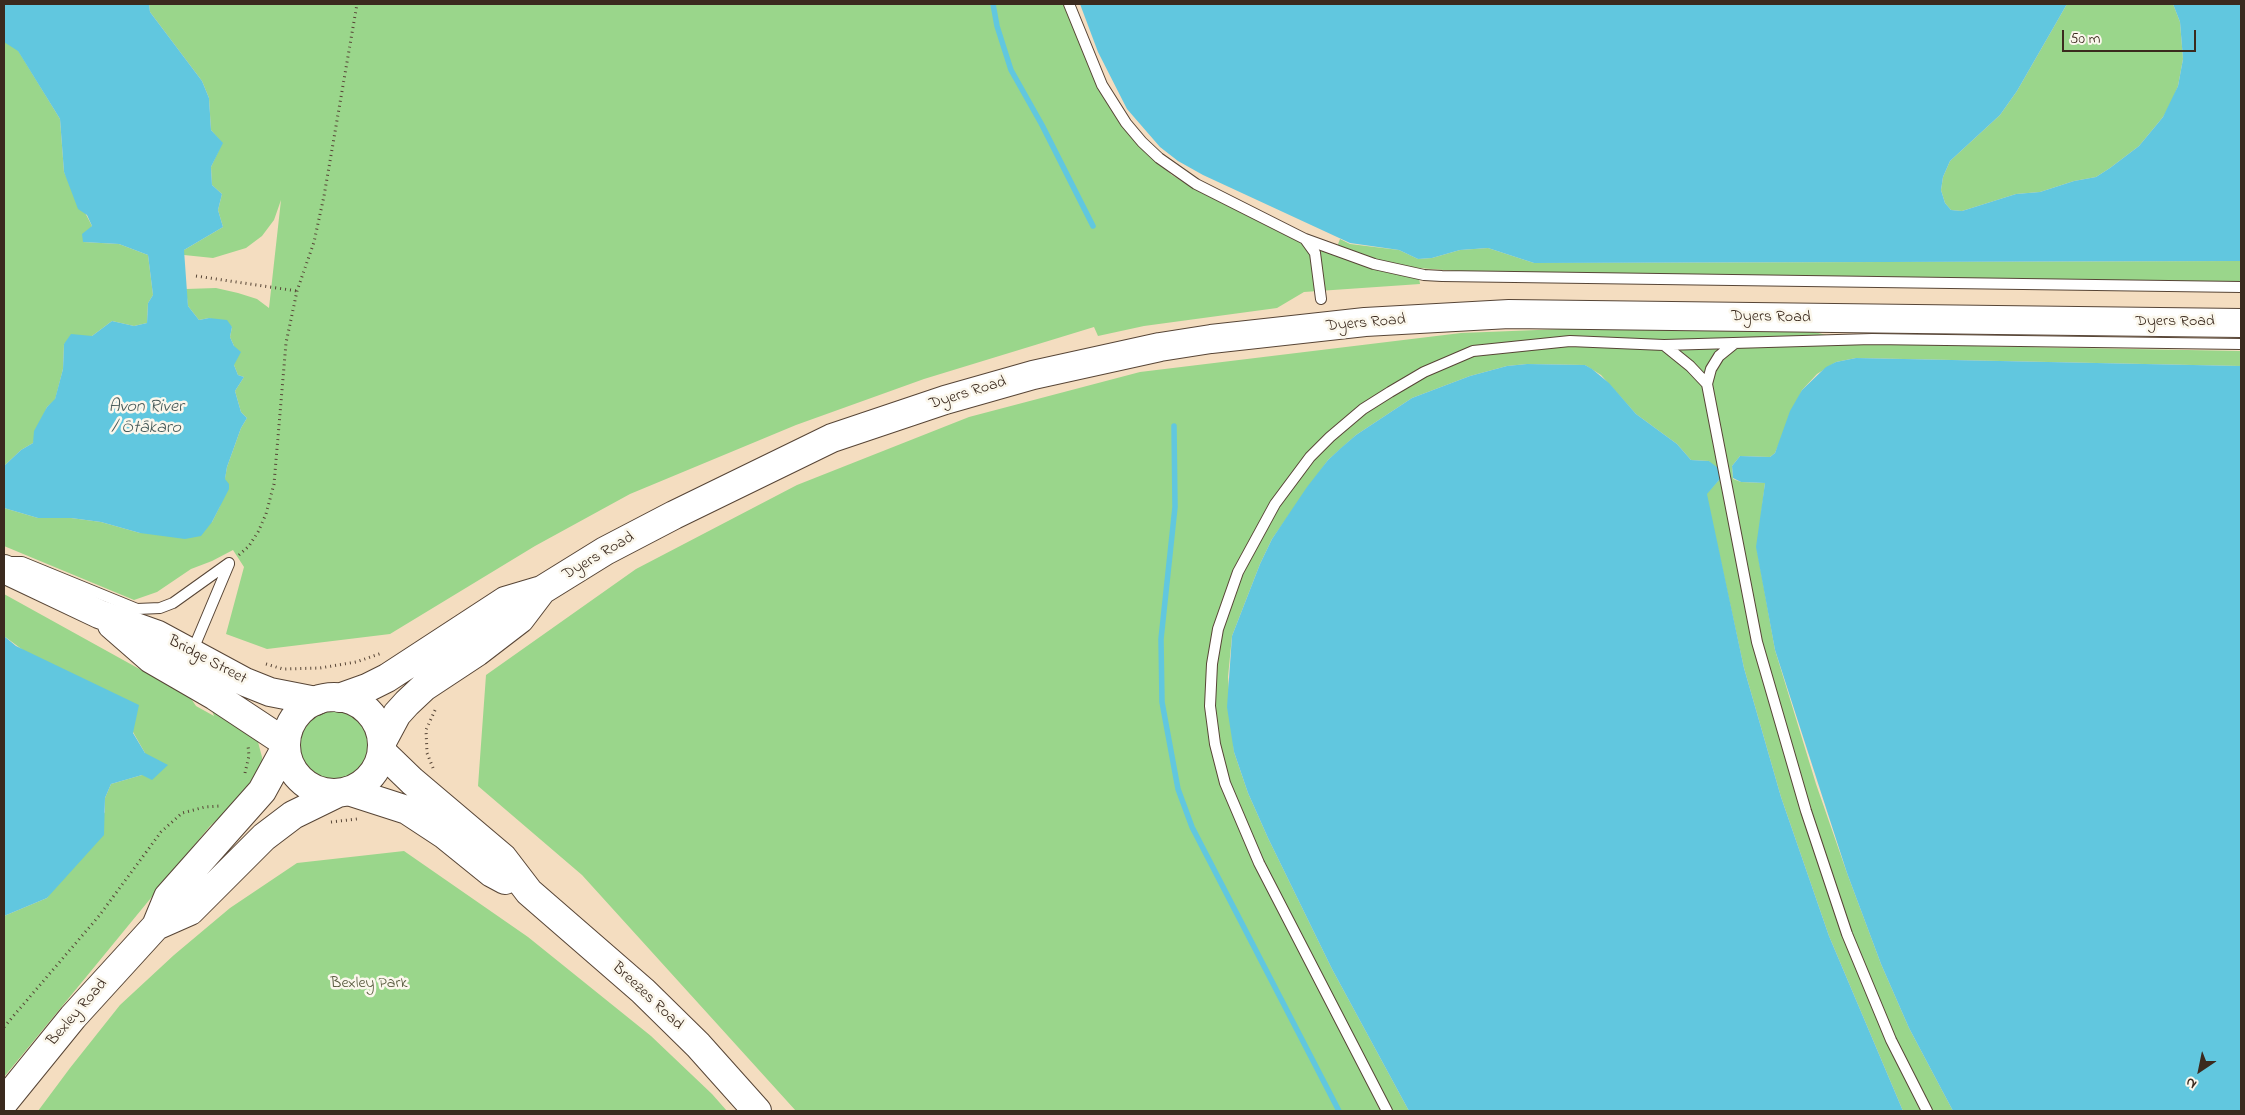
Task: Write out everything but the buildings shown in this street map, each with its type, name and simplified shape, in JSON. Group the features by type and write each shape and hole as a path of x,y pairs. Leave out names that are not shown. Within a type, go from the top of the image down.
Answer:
{"main road":[{"name":"Dyers Road","path":"328,699 367,688 387,678 505,601 542,590 606,551 657,524 832,438 945,400 1033,375 1169,346 1365,322 1510,314 2241,323"},
{"name":"Bridge Street","path":"4,570 99,614 158,635 263,690 328,699"},
{"name":"Dyers Road","path":"382,747 397,714 407,703 424,687 477,652 520,619 542,590"},
{"name":"Bridge Street","path":"99,614 151,658 215,696 286,745"},
{"path":"328,699 360,705 369,712 375,721 382,747 376,769 370,777 356,788 343,792 319,791 302,781 291,766 286,745 288,732 299,713 328,699"},
{"name":"Bexley Road","path":"4,1102 73,1017 156,926 168,897 262,791 286,745"},
{"name":"Breezes Road","path":"382,747 412,781 503,858 529,892 643,992 698,1045 758,1111"},
{"name":"Breezes Road","path":"343,792 407,810 445,835 492,873 529,892"},
{"name":"Bexley Road","path":"156,926 190,911 264,837 286,820 310,806 343,792"}],"lane":[{"path":"1068,4 1102,85 1126,123 1148,148 1174,170 1196,184 1305,239 1374,264 1424,275 1442,276 2241,288"},
{"path":"1305,239 1315,253 1322,299"},
{"path":"1387,1111 1259,863 1225,783 1215,744 1210,706 1212,664 1218,629 1227,599 1242,564 1275,504 1310,457 1330,437 1363,409 1415,377 1473,351 1570,341 1664,345 1872,339 2241,344"},
{"path":"1735,343 1719,356 1711,369 1707,384 1757,642 1778,720 1847,934 1891,1040 1927,1111"},
{"path":"1664,345 1690,366 1707,384"},
{"path":"4,562 22,562 137,609 160,608 173,603 229,563"},
{"path":"192,652 229,563"}],"path":[{"path":"229,563 249,546 258,532 266,514 274,484 286,343 297,291 314,242 324,196 357,4"},
{"path":"196,276 297,291"},
{"path":"283,668 320,668 356,662 373,656"},
{"path":"429,761 426,730 430,720"},
{"path":"244,777 249,756 248,745"},
{"path":"4,1027 99,916 161,832 182,813 205,807 225,807"},
{"path":"324,825 360,819"}],"green space":[{"path":"4,4 19,52 60,119 64,172 92,226 83,242 119,244 148,255 153,295 148,303 147,323 134,326 112,321 92,336 64,344 63,369 55,400 47,407 33,443 21,450 4,466"},
{"path":"149,4 1064,4 1091,72 1107,103 1127,132 1172,175 1202,193 1293,238 1339,257 1388,272 1419,278 1420,284 1304,292 1277,308 1144,326 1098,336 1094,327 924,379 796,425 630,494 535,546 390,634 267,649 226,634 244,567 233,550 191,569 157,592 134,600 4,546 4,508 38,518 71,518 101,522 140,533 212,522 220,506 227,467 241,428 247,418 241,412 235,391 244,377 238,375 234,365 234,346 230,337 232,327 209,318 199,320 188,306 186,289 216,288 238,293 257,299 269,308 281,200 274,220 262,236 246,248 213,258 184,255 184,250 223,227 218,210 222,194 212,185 211,167 222,143 211,130 209,98 202,81 150,12"},
{"path":"2067,4 2173,4 2180,22 2183,59 2178,86 2171,104 2163,117 2139,146 2096,177 2074,181 2040,192 2016,194 1962,211 1951,210 1945,203 1941,190 1943,177 1950,161 2000,115 2017,91"},
{"path":"1340,239 1350,244 1399,250 1418,259 1432,258 1460,250 1488,248 1534,263 2241,261 2241,282 1480,273 1407,267 1376,260 1337,247"},
{"path":"1588,328 1656,330 1801,329 1865,344 2241,351 2241,366 1856,358 1836,362 1817,374 1802,390 1775,453 1770,457 1740,456 1732,466 1733,479 1741,482 1765,483 1757,549 1775,650 1816,784 1881,964 1909,1028 1953,1111 1903,1111 1829,936 1781,797 1744,668 1706,494 1720,479 1709,461 1691,460 1677,444 1636,414 1601,375 1585,365 1527,364 1507,366 1470,376 1412,398 1356,435 1328,460 1272,539 1260,564 1232,636 1228,677 1234,752 1248,793 1332,969 1409,1111 796,1111 582,875 478,786 486,675 636,569 797,485 969,417 1140,372 1461,333"},
{"path":"4,594 190,697 196,706 214,716 211,708 235,722 258,742 262,766 254,781 233,806 210,826 4,1077 4,916 47,898 105,812 105,798 111,784 142,775 145,753 133,732 4,636"},
{"path":"334,711 347,714 358,721 365,732 368,745 365,758 358,769 347,776 334,779 321,776 310,769 303,758 300,745 303,732 310,721 321,714"},
{"name":"Bexley Park","path":"404,851 528,937 651,1036 712,1094 727,1111 38,1111 120,1005 174,955 230,908 297,863"}],"water":[{"name":"Avon River / Ōtākaro","path":"4,4 149,4 150,12 202,81 209,98 211,130 223,143 211,167 212,185 222,194 218,210 223,227 184,250 188,306 199,320 209,318 227,320 232,327 230,337 234,346 241,352 234,365 238,375 244,377 235,391 241,412 247,418 241,428 227,467 225,479 229,484 229,489 212,522 201,536 185,539 140,533 101,522 71,518 38,518 4,508 4,466 21,450 33,443 34,431 47,407 55,399 63,369 64,344 71,334 92,336 112,321 134,326 147,323 148,303 153,295 148,255 119,244 83,242 82,234 92,226 87,215 78,209 64,172 60,119 18,51 4,42"},
{"path":"1080,4 2067,4 2017,91 2000,115 1950,161 1943,177 1941,190 1945,203 1951,210 1962,211 2016,194 2040,192 2074,181 2096,177 2110,168 2139,146 2163,117 2178,86 2183,59 2180,22 2173,4 2241,4 2241,261 1534,263 1488,248 1460,250 1432,258 1418,259 1399,250 1350,243 1203,175 1178,161 1160,147 1127,109 1098,52"},
{"path":"1856,358 2241,366 2241,1111 1953,1111 1909,1028 1881,964 1847,873 1775,650 1756,547 1765,483 1741,482 1733,478 1732,466 1740,456 1770,457 1775,453 1790,411 1802,390 1826,367 1836,362"},
{"path":"1527,364 1585,365 1609,383 1636,414 1677,444 1691,460 1709,461 1718,468 1720,479 1707,494 1744,668 1781,797 1829,936 1903,1111 1409,1111 1332,969 1268,838 1248,793 1234,752 1227,707 1232,636 1260,564 1272,539 1307,487 1328,460 1341,448 1356,435 1412,398 1470,376 1507,366"},
{"path":"4,636 16,646 139,705 133,733 145,753 168,765 152,780 142,775 111,784 105,798 104,835 47,898 4,916"}],"waterway":[{"path":"993,4 997,26 1011,70 1042,125 1093,226"},
{"path":"1174,426 1175,507 1161,639 1162,702 1178,789 1192,827 1339,1111"}]}
